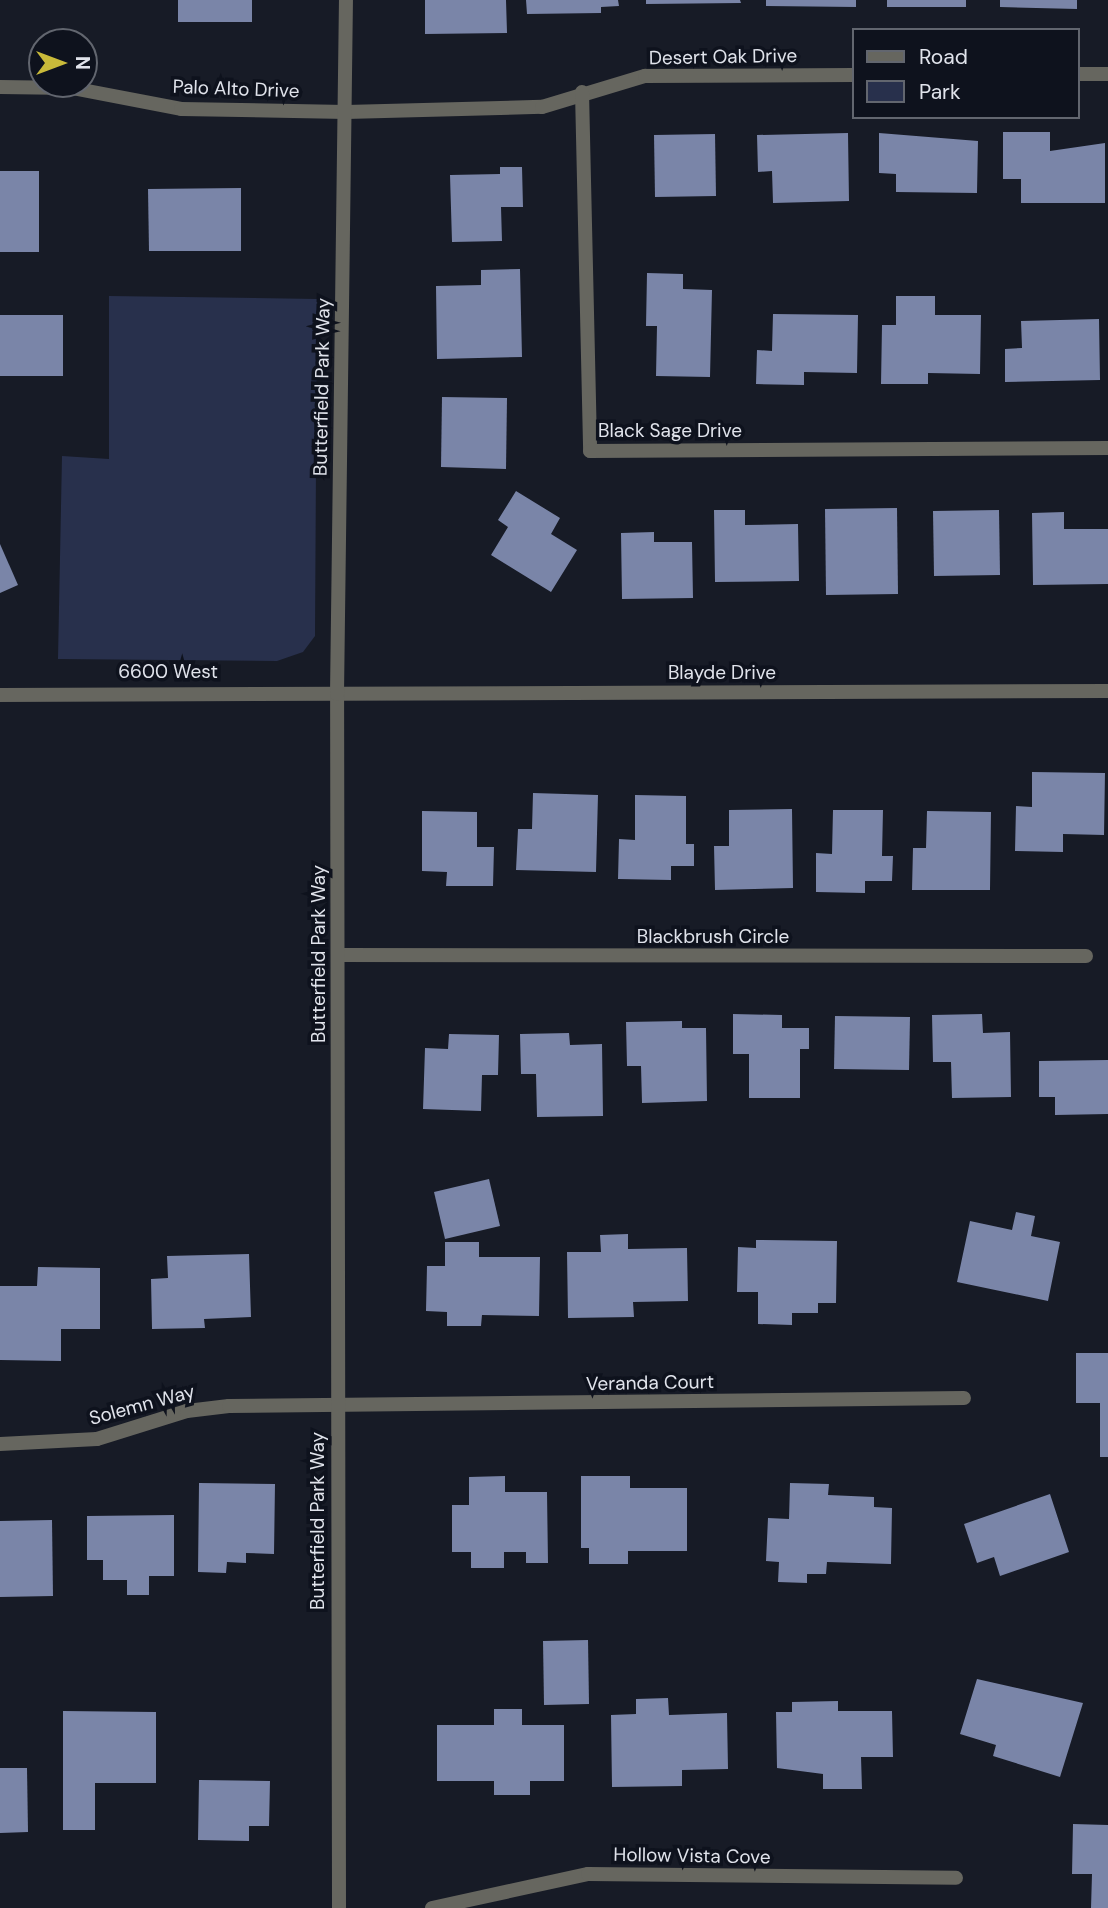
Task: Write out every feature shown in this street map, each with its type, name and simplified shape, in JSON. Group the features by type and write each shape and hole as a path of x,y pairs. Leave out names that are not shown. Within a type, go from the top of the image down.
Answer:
{"street":[{"name":"Butterfield Park Way","path":"340,1908 337,694 346,0"},
{"path":"1080,74 1108,74"},
{"name":"Desert Oak Drive","path":"346,112 541,107 582,92 645,76 852,75"},
{"name":"Palo Alto Drive","path":"0,87 72,88 181,109 346,112"},
{"name":"Black Sage Drive","path":"582,92 590,451 1108,448"},
{"name":"Blayde Drive","path":"337,694 1108,691"},
{"name":"6600 West","path":"0,695 337,694"},
{"name":"Blackbrush Circle","path":"339,955 1086,956"},
{"name":"Veranda Court","path":"337,1405 964,1398"},
{"name":"Solemn Way","path":"0,1444 97,1439 208,1407 337,1405"},
{"name":"Hollow Vista Cove","path":"432,1908 588,1874 956,1878"}],"green space":[{"path":"109,296 317,299 315,636 303,652 277,661 58,659 62,456 109,459"}],"building":[{"path":"178,0 252,0 252,22 178,22"},
{"path":"425,0 506,0 507,33 425,34"},
{"path":"526,0 618,0 619,6 601,7 601,13 527,14"},
{"path":"646,0 740,0 741,3 646,4"},
{"path":"766,0 856,0 856,7 766,6"},
{"path":"887,0 966,0 966,7 887,7"},
{"path":"1000,0 1077,0 1077,9 1000,7"},
{"path":"1003,132 1050,132 1050,151 1105,143 1105,203 1021,203 1021,179 1003,179"},
{"path":"848,133 849,201 773,203 772,171 758,172 757,135"},
{"path":"879,133 978,141 977,193 896,192 896,174 879,173"},
{"path":"715,134 716,196 655,197 654,135"},
{"path":"500,167 522,167 523,207 501,207 502,241 452,242 450,175 500,174"},
{"path":"0,171 39,171 39,252 0,252"},
{"path":"241,188 241,251 149,251 148,189"},
{"path":"520,269 522,357 437,359 436,286 481,285 481,270"},
{"path":"647,273 683,274 683,289 712,290 710,377 656,376 657,326 646,326"},
{"path":"896,296 935,296 935,315 981,315 980,374 928,373 928,384 881,384 882,325 896,325"},
{"path":"773,314 858,315 857,373 804,372 804,385 756,384 757,350 772,351"},
{"path":"0,315 63,315 63,376 0,376"},
{"path":"1099,319 1100,380 1005,382 1005,349 1022,348 1021,321"},
{"path":"442,397 507,398 506,469 441,467"},
{"path":"516,491 560,518 551,534 577,550 551,592 491,555 508,527 498,520"},
{"path":"897,508 898,594 826,595 825,509"},
{"path":"714,510 745,510 745,525 798,524 799,581 715,582"},
{"path":"999,510 1000,575 934,576 933,511"},
{"path":"1064,512 1064,529 1108,529 1108,584 1033,585 1032,513"},
{"path":"654,532 654,542 692,542 693,598 622,599 621,533"},
{"path":"0,544 18,585 0,593"},
{"path":"1032,772 1105,773 1104,835 1063,834 1063,852 1015,851 1016,806 1032,807"},
{"path":"533,793 598,795 596,872 516,870 518,829 532,829"},
{"path":"635,795 686,796 686,844 694,844 694,866 671,866 671,880 618,879 619,839 635,840"},
{"path":"792,809 793,888 715,890 714,846 729,846 729,810"},
{"path":"833,810 883,810 882,856 893,856 892,881 865,881 865,893 816,892 816,853 832,854"},
{"path":"422,811 477,812 477,847 494,847 493,886 446,886 447,872 422,871"},
{"path":"927,811 991,812 990,890 912,890 913,848 926,848"},
{"path":"733,1014 782,1015 782,1028 809,1028 809,1049 800,1049 800,1098 749,1098 749,1054 733,1054"},
{"path":"982,1014 983,1033 1010,1032 1011,1097 952,1098 951,1062 933,1062 932,1015"},
{"path":"835,1016 910,1017 909,1070 834,1069"},
{"path":"682,1021 682,1028 706,1028 707,1101 642,1103 641,1066 627,1066 626,1022"},
{"path":"569,1033 570,1045 602,1044 603,1116 537,1117 536,1074 521,1074 520,1034"},
{"path":"449,1034 499,1035 498,1075 482,1075 481,1111 423,1109 425,1048 448,1049"},
{"path":"1108,1060 1108,1114 1055,1115 1055,1097 1039,1097 1039,1061"},
{"path":"489,1179 500,1226 445,1239 434,1192"},
{"path":"1016,1212 1035,1216 1031,1236 1060,1242 1048,1301 957,1282 970,1221 1012,1230"},
{"path":"628,1234 628,1249 687,1248 688,1301 633,1302 634,1317 568,1318 567,1252 601,1252 600,1235"},
{"path":"756,1240 837,1241 836,1303 818,1303 818,1313 792,1313 792,1325 758,1324 758,1292 737,1292 738,1247 756,1248"},
{"path":"445,1242 479,1242 479,1257 540,1257 539,1316 482,1315 481,1326 447,1326 447,1312 426,1311 427,1266 445,1266"},
{"path":"249,1254 251,1317 204,1319 205,1328 152,1329 151,1279 168,1278 167,1256"},
{"path":"38,1267 100,1268 100,1329 61,1329 61,1361 0,1360 0,1286 37,1286"},
{"path":"1076,1353 1108,1353 1108,1457 1100,1457 1100,1403 1076,1403"},
{"path":"505,1476 505,1492 547,1492 548,1563 526,1563 526,1552 504,1552 504,1568 471,1568 471,1552 452,1552 452,1505 469,1505 469,1477"},
{"path":"581,1476 630,1476 630,1488 687,1488 687,1551 628,1551 628,1564 589,1564 589,1548 581,1548"},
{"path":"199,1483 275,1484 274,1554 246,1553 246,1563 227,1562 226,1573 198,1572"},
{"path":"790,1483 829,1484 828,1495 874,1497 874,1507 892,1508 891,1564 827,1562 826,1574 807,1574 807,1583 778,1582 779,1562 766,1561 768,1518 789,1519"},
{"path":"1050,1494 1069,1552 1000,1576 994,1557 977,1563 964,1524"},
{"path":"174,1515 174,1576 149,1576 149,1595 127,1595 127,1580 103,1580 103,1560 87,1560 87,1516"},
{"path":"52,1520 53,1596 0,1597 0,1521"},
{"path":"588,1640 589,1704 544,1705 543,1641"},
{"path":"977,1679 1083,1703 1060,1777 993,1756 996,1745 960,1734"},
{"path":"668,1698 669,1715 727,1713 728,1769 682,1770 682,1786 612,1787 611,1715 636,1714 636,1699"},
{"path":"838,1701 838,1711 892,1711 893,1757 861,1757 862,1789 823,1789 823,1774 777,1768 776,1712 792,1712 792,1702"},
{"path":"494,1709 522,1709 522,1725 564,1725 564,1781 530,1781 530,1795 494,1795 494,1781 437,1781 437,1725 494,1725"},
{"path":"63,1711 156,1712 156,1783 95,1783 95,1830 63,1830"},
{"path":"0,1768 27,1768 28,1832 0,1833"},
{"path":"199,1780 270,1781 269,1826 249,1826 249,1841 198,1840"},
{"path":"1073,1824 1108,1825 1108,1908 1091,1908 1092,1874 1072,1874"}]}
